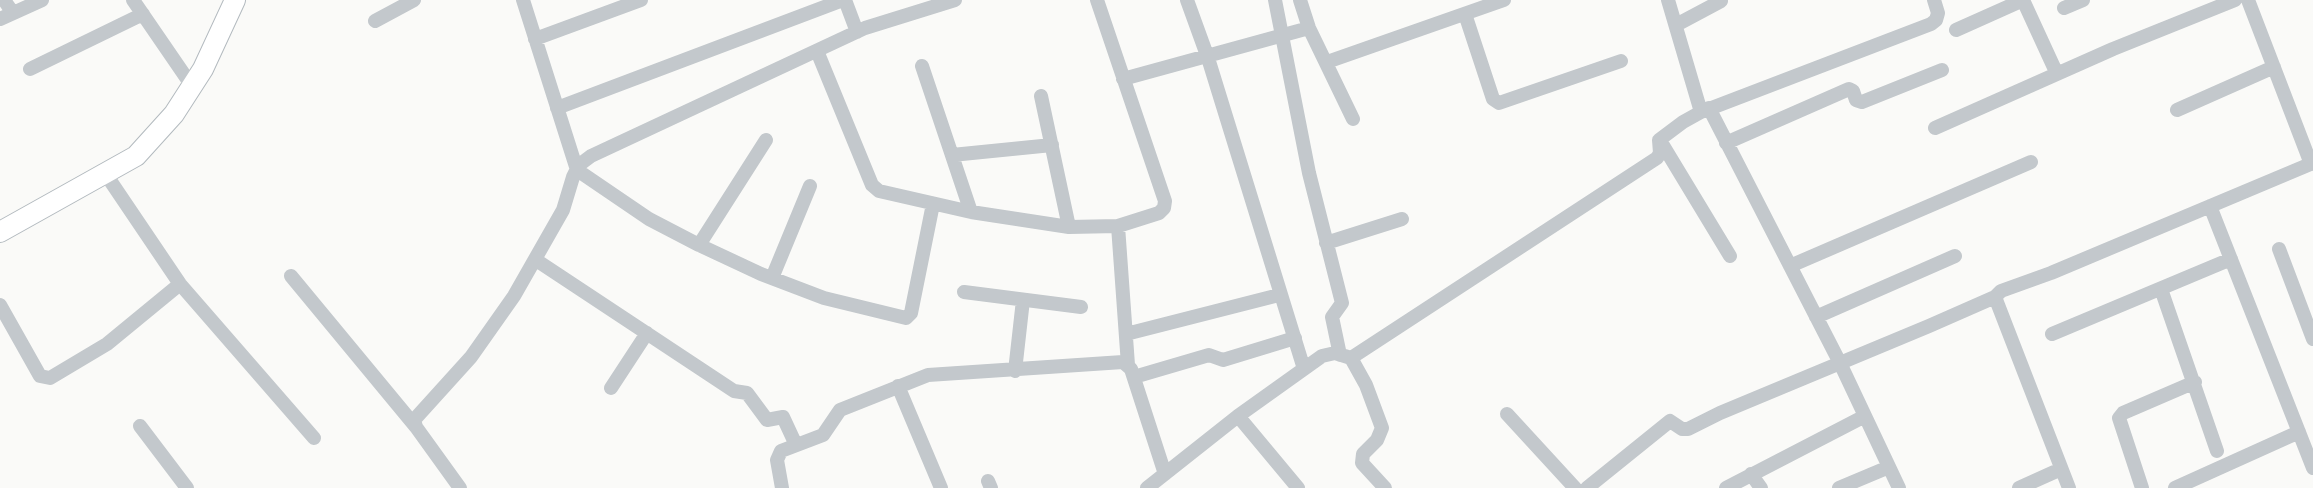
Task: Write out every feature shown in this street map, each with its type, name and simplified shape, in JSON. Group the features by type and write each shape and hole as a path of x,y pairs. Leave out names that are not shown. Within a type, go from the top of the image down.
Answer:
{"main road":[{"path":"0,232 136,156 174,114 203,69 235,0"}],"street":[{"path":"4,0 6,16 42,0"},
{"path":"133,0 192,86"},
{"path":"375,21 414,0"},
{"path":"523,0 577,170 649,219 699,245 772,278 824,298 906,318 911,313 933,204"},
{"path":"535,39 641,0"},
{"path":"557,108 844,0 857,32"},
{"path":"416,427 414,420 471,357 536,260 563,210 577,170 591,156 857,32 956,0"},
{"path":"817,51 873,185 886,194 971,212 1069,227 1118,226 1159,213 1164,208 1165,201 1097,0"},
{"path":"1187,0 1208,58 1304,369"},
{"path":"1275,0 1326,243 1342,303 1332,317 1345,357 1366,386 1382,428 1377,440 1364,454 1362,463 1385,488"},
{"path":"1300,0 1309,28 1328,62 1353,119"},
{"path":"1328,62 1504,0"},
{"path":"1668,0 1705,110 1726,143 1840,363 1899,488"},
{"path":"1659,140 1705,110 1931,24 1936,20 1938,13 1934,0"},
{"path":"1956,30 2023,0 2057,74"},
{"path":"2064,8 2083,0"},
{"path":"1935,128 2235,0"},
{"path":"1587,488 1670,421 1682,429 1688,429 1995,297 2001,291 2312,164 2248,0"},
{"path":"1676,25 1722,1"},
{"path":"30,69 143,14"},
{"path":"1465,14 1493,99 1499,103 1621,61"},
{"path":"1123,79 1208,58 1309,28"},
{"path":"922,66 971,212"},
{"path":"2177,111 2274,67"},
{"path":"1726,143 1849,89 1853,91 1856,100 1862,102 1942,70"},
{"path":"1041,96 1069,227"},
{"path":"699,245 766,140"},
{"path":"1659,140 1730,256"},
{"path":"1345,357 1657,158 1660,153 1659,140"},
{"path":"952,155 1052,146"},
{"path":"1790,266 2031,162"},
{"path":"105,173 180,284 314,438"},
{"path":"772,278 810,186"},
{"path":"2210,206 2313,468"},
{"path":"1326,243 1402,219"},
{"path":"1118,226 1131,371 1165,474"},
{"path":"2279,249 2313,339"},
{"path":"1816,317 1955,256"},
{"path":"2052,334 2231,259"},
{"path":"536,260 734,391 747,393 767,420 785,418 796,446"},
{"path":"291,276 416,427 460,488"},
{"path":"0,305 40,376 50,378 107,344 180,284"},
{"path":"2161,289 2217,451"},
{"path":"964,292 1081,306"},
{"path":"1126,334 1280,295"},
{"path":"1995,297 1996,305 2069,488"},
{"path":"1016,370 1023,300"},
{"path":"611,388 647,333"},
{"path":"1131,371 1209,355 1223,360 1295,338"},
{"path":"1147,488 1238,416 1322,356 1335,353 1345,357"},
{"path":"782,488 778,454 823,435 840,410 928,375 1123,363 1131,371"},
{"path":"2142,488 2119,424 2119,418 2123,412 2195,382"},
{"path":"898,386 941,488"},
{"path":"1506,414 1575,488"},
{"path":"1238,416 1298,488"},
{"path":"1726,488 1865,416"},
{"path":"140,426 188,488"},
{"path":"2175,488 2299,432"},
{"path":"1839,488 1890,467"},
{"path":"2019,488 2061,469"},
{"path":"1751,474 1761,488"}]}
